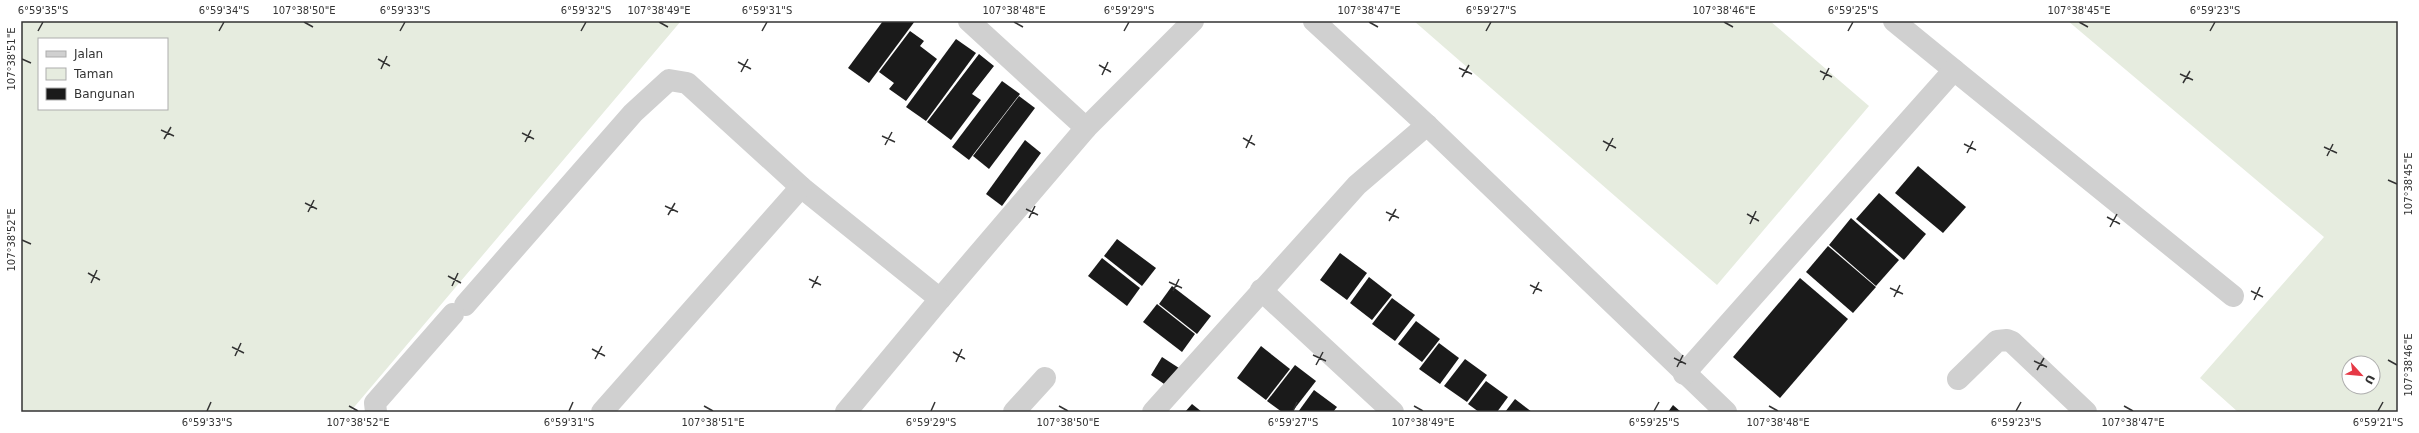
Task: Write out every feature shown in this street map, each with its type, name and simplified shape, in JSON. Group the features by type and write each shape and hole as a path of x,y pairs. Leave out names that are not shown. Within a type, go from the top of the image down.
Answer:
{"street":[{"path":"969,21 1086,128"},
{"path":"846,412 1086,128 1180,36 1193,21"},
{"path":"1314,21 1427,125 1684,374 1726,412"},
{"path":"1894,21 2233,296"},
{"path":"1684,374 1954,70"},
{"path":"376,412 375,403 633,113 669,80 687,82 802,187 940,299"},
{"path":"1153,412 1261,290 1357,185 1427,125"},
{"path":"602,412 802,187"},
{"path":"1261,290 1393,412"},
{"path":"1958,379 1997,342 2007,340 2012,342 2086,412"},
{"path":"1014,412 1045,378"}],"green space":[{"path":"21,21 681,21 350,412 21,412"},
{"path":"1414,21 1770,21 1869,106 1717,285"},
{"path":"2068,21 2398,21 2398,412 2238,412 2200,378 2324,237"}],"building":[{"path":"883,21 915,21 869,83 848,68"},
{"path":"910,31 924,41 920,46 937,59 906,101 889,89 894,83 879,72"},
{"path":"956,39 976,53 926,121 906,107"},
{"path":"979,54 994,66 972,94 981,100 951,140 927,122"},
{"path":"1002,81 1020,94 969,160 952,147"},
{"path":"1019,96 1035,108 989,169 973,156"},
{"path":"1025,140 1041,153 1002,206 986,194"},
{"path":"1918,166 1966,207 1943,233 1895,193"},
{"path":"1879,193 1926,234 1904,260 1856,219"},
{"path":"1851,218 1899,260 1876,286 1829,245"},
{"path":"1117,239 1156,268 1142,286 1104,256"},
{"path":"1828,246 1876,287 1853,313 1806,272"},
{"path":"1340,253 1367,273 1347,300 1320,280"},
{"path":"1102,258 1140,288 1127,306 1088,276"},
{"path":"1369,277 1392,295 1372,320 1350,303"},
{"path":"1800,278 1848,319 1780,398 1733,357"},
{"path":"1172,286 1211,316 1197,334 1159,304"},
{"path":"1392,298 1415,315 1395,341 1372,324"},
{"path":"1157,304 1195,334 1182,352 1143,322"},
{"path":"1416,321 1440,339 1422,362 1398,344"},
{"path":"1439,343 1459,358 1440,384 1419,369"},
{"path":"1261,346 1290,369 1266,400 1237,378"},
{"path":"1162,357 1182,370 1170,388 1151,375"},
{"path":"1465,359 1487,375 1467,402 1444,386"},
{"path":"1295,365 1316,381 1292,412 1282,412 1267,401"},
{"path":"1486,381 1508,397 1497,412 1479,412 1468,404"},
{"path":"1314,390 1337,407 1333,412 1298,412"},
{"path":"1515,399 1532,412 1505,412"},
{"path":"1192,404 1202,412 1185,412"},
{"path":"1673,405 1681,412 1668,412"}]}
